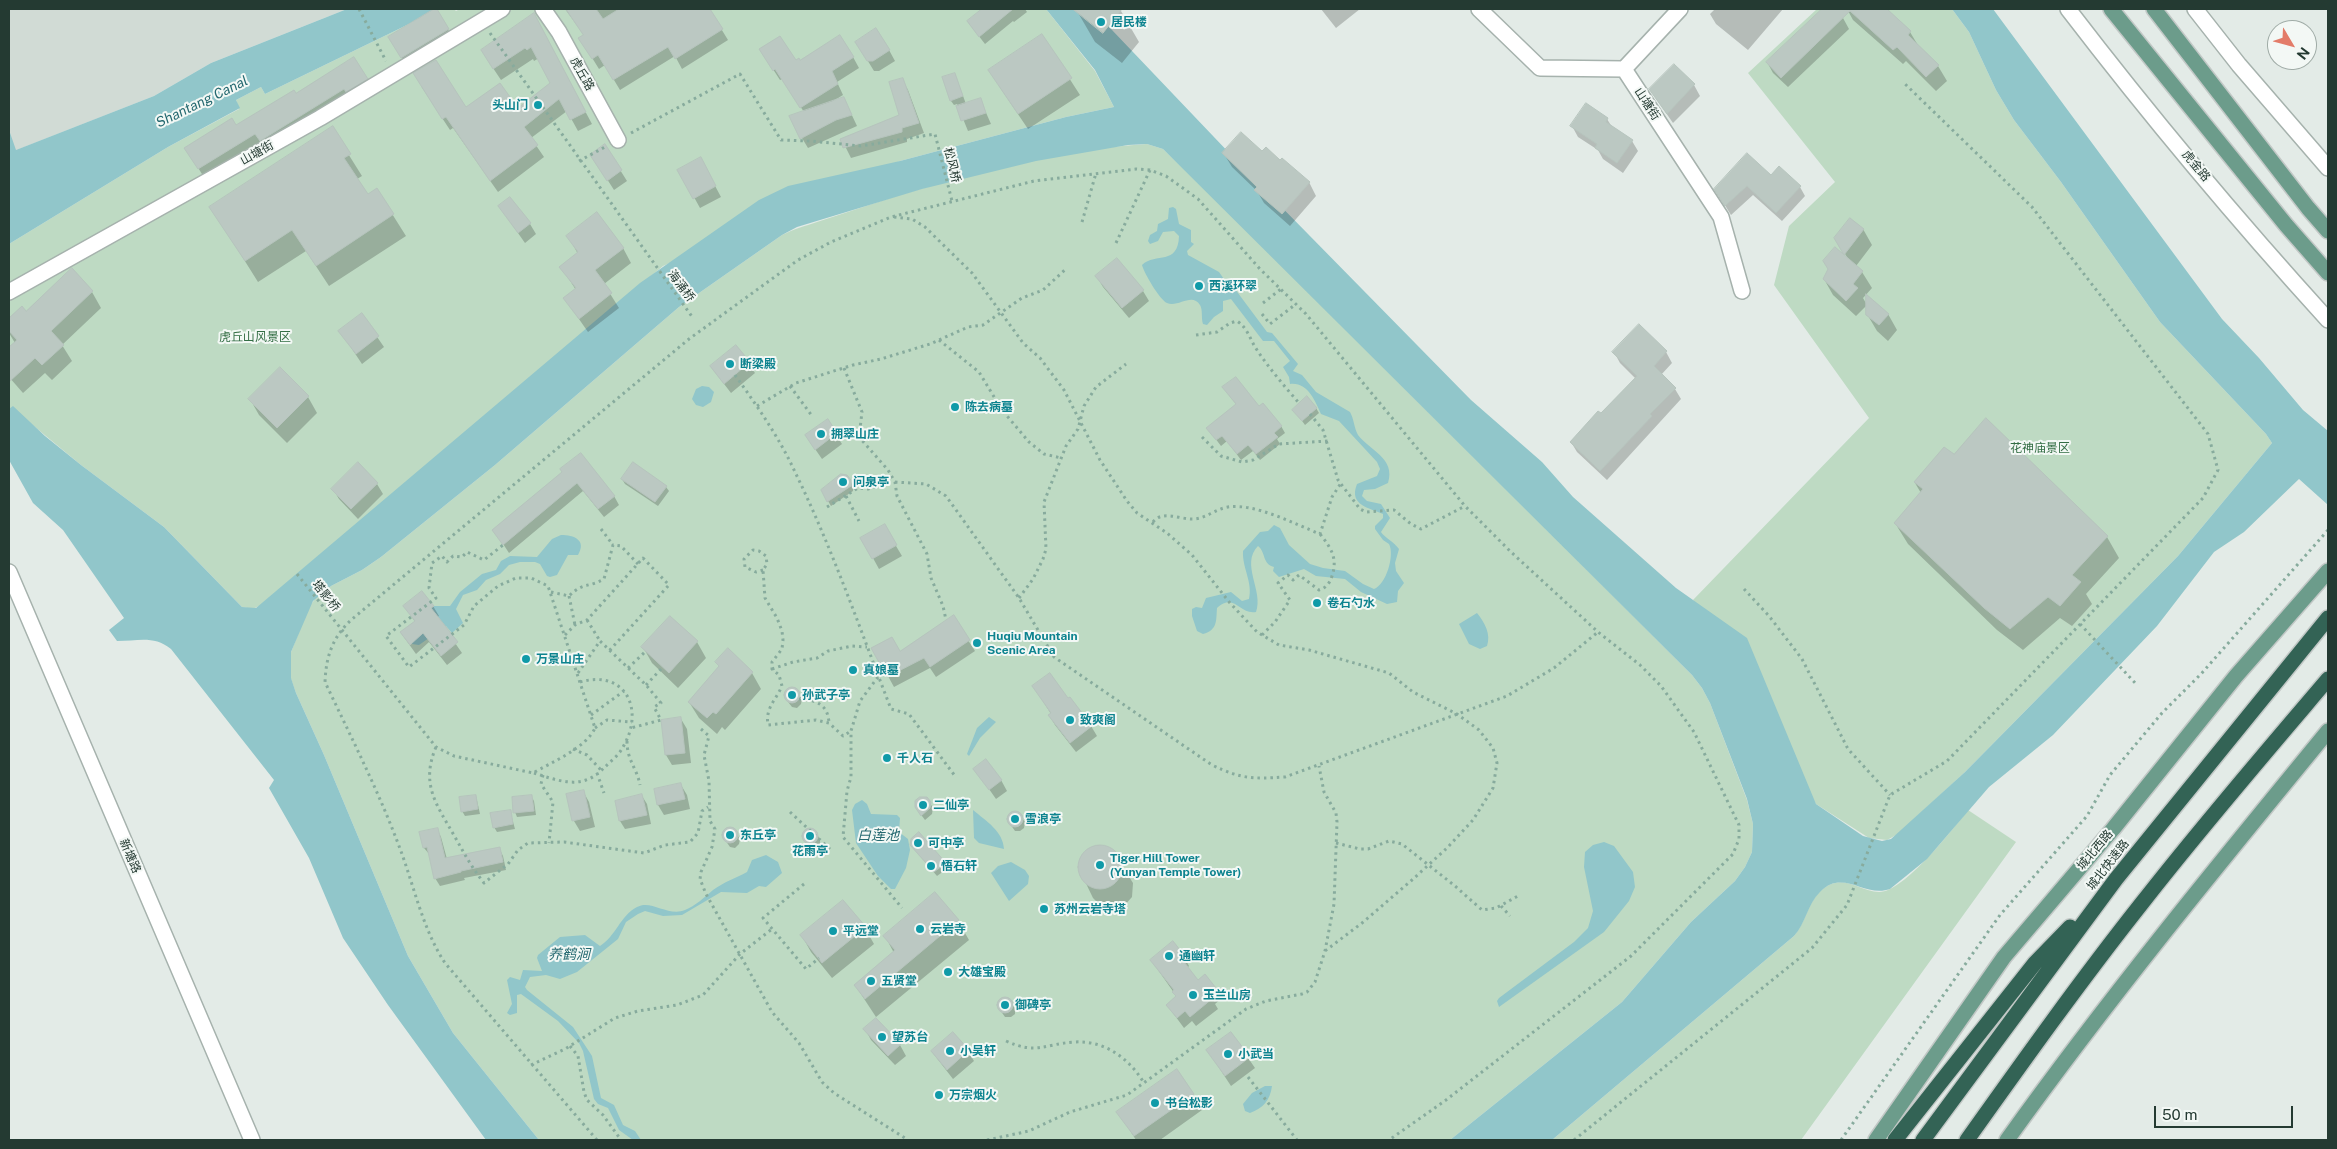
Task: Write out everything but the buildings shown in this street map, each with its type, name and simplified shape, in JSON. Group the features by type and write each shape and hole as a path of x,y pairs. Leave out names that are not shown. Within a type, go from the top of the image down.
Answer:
{"highway":[{"name":"城北快速路","path":"1923,1140 2116,879 2328,618"},
{"path":"1967,1140 2050,1024 2142,902 2229,795 2328,679"},
{"path":"1895,1140 2035,963 2116,879"}],"main road":[{"path":"2111,9 2286,225 2328,273"},
{"path":"2154,9 2308,208 2328,231"},
{"name":"城北西路","path":"1876,1140 2004,957 2113,829 2236,676 2328,571"},
{"path":"2007,1140 2061,1065 2190,898 2328,731"}],"street":[{"name":"山塘街","path":"9,292 320,118 502,9"},
{"name":"虎丘路","path":"543,9 559,32 618,140"},
{"path":"1479,9 1540,68 1624,69 1680,9"},
{"name":"虎金路","path":"2068,9 2105,57 2287,275 2328,320"},
{"path":"2195,9 2239,65 2328,168"},
{"name":"山塘街","path":"1624,69 1721,216 1742,291"},
{"name":"新塘路","path":"9,572 252,1140"}],"path":[{"path":"359,9 393,73"},
{"name":"海涌桥","path":"482,20 579,161 693,318"},
{"name":"松风桥","path":"618,140 740,74 781,140 861,146 934,134 952,201"},
{"path":"1574,1140 1812,948 1847,905 1890,795 1947,762 2203,498 2218,470 2208,434 2032,207 1903,82"},
{"path":"579,161 618,140"},
{"path":"597,1140 445,963 433,945 383,804 325,682 326,661 341,629 689,340 769,279 798,260 831,242 891,217 1034,182 1096,172 1136,169 1150,170 1166,176 1198,199 1296,304 1465,506 1511,552 1598,632 1640,665 1662,686 1694,732 1739,825 1738,846 1733,854 1631,956 1446,1100 1389,1140"},
{"path":"1116,242 1150,170"},
{"path":"1082,222 1096,172"},
{"path":"891,217 912,219 937,236 948,251 972,273 1023,343 1040,358 1064,390 1113,483 1137,513 1153,522 1192,555 1244,620 1262,635 1279,645 1309,650 1389,673 1413,692 1457,714 1479,730 1489,743 1496,755 1497,772 1492,788 1473,820 1428,865 1362,923 1325,951"},
{"path":"757,406 790,386 844,368 881,359 939,340 968,327 983,324 1022,298 1043,290 1067,268"},
{"path":"1263,303 1281,289"},
{"path":"1262,314 1270,324 1296,304"},
{"path":"1196,335 1217,332 1230,323 1237,322 1244,326 1261,356 1300,403"},
{"path":"939,340 979,372 1002,410 1029,442 1044,454 1061,458"},
{"path":"1019,598 1039,569 1046,548 1044,502 1066,446 1078,429 1084,406 1096,387 1126,364"},
{"path":"844,368 862,412 860,437 888,470 895,482 897,496 927,554 931,578 943,606 946,620"},
{"path":"735,375 757,406 795,472 816,519 891,708 909,714 956,776"},
{"path":"790,386 812,416"},
{"path":"1310,414 1323,430 1328,441 1334,467 1341,483 1360,509 1366,512 1394,510 1410,524 1421,529 1465,506"},
{"path":"1202,437 1221,456 1242,462 1253,460 1279,444 1328,441"},
{"path":"895,482 926,484 946,496 1019,598 1054,657 1212,765 1232,775 1250,779 1285,778 1506,696 1554,668 1598,632"},
{"path":"1320,534 1335,490 1341,483"},
{"path":"827,507 858,488 868,489 878,486"},
{"path":"846,496 860,521"},
{"path":"1153,522 1156,518 1164,516 1204,518 1229,507 1243,507 1265,513 1320,534 1332,550 1336,567 1331,581 1319,590 1300,575 1293,580 1288,575 1278,583 1290,600 1275,622 1262,635"},
{"path":"601,529 614,545 621,546 638,564"},
{"path":"1841,1140 2000,915 2087,816 2110,774 2162,713 2201,674 2328,530"},
{"path":"503,545 484,560 467,552 462,557 454,556 447,562 442,556 432,563 429,588 436,598 386,636 409,667 464,625 474,606 498,586 516,578 531,578 548,586 551,592 595,728"},
{"path":"569,596 579,586 594,584 604,580 614,545"},
{"path":"763,570 756,572 745,567 744,559 747,553 752,550 759,551 766,556 767,564 763,570 765,598 777,618 782,631 782,649 772,662 772,669 779,675 782,686 778,696 768,708 766,716 768,724 816,720 829,723 843,736 852,731"},
{"path":"565,635 575,625 587,620 643,558 670,585 609,651"},
{"name":"塔影桥","path":"297,574 436,747"},
{"path":"1744,589 1770,616 1802,659 1848,750 1890,795"},
{"path":"551,592 569,596"},
{"path":"569,596 575,625"},
{"path":"587,620 600,642 646,685 660,703 654,708 660,720 631,728"},
{"path":"2080,624 2137,685"},
{"path":"577,674 600,642"},
{"path":"772,669 793,662 817,658 828,651 852,646 867,646"},
{"path":"628,668 646,651"},
{"path":"646,685 663,667"},
{"path":"878,677 860,701 852,731 851,777 847,792 843,837 902,908"},
{"path":"580,682 597,678 606,679 624,691 632,706 631,728 623,748 599,772 588,780 573,782 543,776 454,756 436,747 430,773 434,802 467,862 484,884 508,864 524,845 564,842 608,850 627,849 644,853 665,845 690,842 698,833 702,811 708,806"},
{"path":"591,715 624,691"},
{"path":"799,699 824,706 829,723"},
{"path":"533,773 592,736 595,728 607,720 632,722"},
{"path":"701,729 709,736 704,755 709,781 708,806 710,821 715,829 712,847 700,872 700,879 706,894 772,1012 799,1043 822,1082 834,1093 908,1140"},
{"path":"627,738 628,759 639,777 640,785"},
{"path":"573,749 587,755 599,772 604,793"},
{"path":"987,1140 1029,1131 1070,1112 1121,1098 1246,1009 1308,992 1315,982 1325,951 1336,894 1336,813 1324,792 1319,766"},
{"path":"543,776 540,784 553,802 549,843"},
{"path":"790,812 831,850"},
{"path":"1336,843 1368,849 1395,841 1461,891 1477,907 1488,910 1501,906 1518,896"},
{"path":"804,884 763,918 806,969 819,958"},
{"path":"1501,906 1510,916"},
{"path":"531,1065 570,1046 605,1023 625,1014 677,1005 704,995 740,954 772,929"},
{"path":"1006,1042 1031,1050 1072,1042 1092,1044 1119,1053 1136,1070 1144,1083"},
{"path":"570,1046 578,1056 587,1100 603,1115 621,1140"},
{"path":"1248,1077 1298,1140"}],"shaded area":[{"path":"9,9 347,9 211,63 154,96 9,153"}],"green space":[{"name":"虎丘山风景区","path":"440,9 454,9 456,11 460,9 1046,9 1095,71 1114,107 1066,117 900,161 663,266 261,605 253,609 242,607 164,527 81,465 29,422 9,409 9,244 168,147 239,109 236,100 261,87 265,94"},
{"name":"花神庙景区","path":"1817,9 1952,9 1969,32 1996,90 2014,120 2061,182 2160,322 2266,434 2272,443 2178,556 1965,772 1898,834 1887,840 1869,838 1816,804 1693,600 1869,418 1774,285 1789,226 1835,182 1748,73"},
{"name":"Huqiu Mountain Scenic Area","path":"1147,144 1163,149 1204,188 1692,675 1710,703 1747,800 1753,824 1752,852 1745,867 1735,881 1691,922 1622,1002 1450,1140 539,1140 453,1033 408,956 291,679 291,652 309,607 318,595 381,557 495,465 679,307 782,235 893,197 1018,163 1083,151"},
{"path":"1968,810 2016,842 1801,1140 1552,1140 1794,936 1816,896 1827,886 1840,882 1853,884 1872,891 1889,890 1914,872"}],"water":[{"name":"Shantang Canal","path":"347,9 440,9 265,94 261,87 236,100 240,108 168,147 9,244 9,130 16,150 154,96 211,63"},
{"path":"1046,9 1092,9 1254,179 1471,400 1542,462 1573,497 1676,588 1747,638 1816,804 1863,836 1882,841 1891,839 1965,772 2178,556 2272,443 2266,434 2160,322 2061,182 2014,120 1996,90 1969,32 1952,9 1993,9 2222,319 2259,358 2303,410 2328,431 2328,505 2299,479 2244,532 2214,552 2157,626 2053,735 1989,787 1927,859 1890,889 1871,890 1845,883 1829,885 1816,897 1794,936 1552,1140 1450,1140 1622,1002 1691,922 1735,881 1745,867 1752,852 1753,824 1747,799 1710,703 1702,688 1692,675 1163,149 1147,144 1128,145 1036,161 922,189 797,227 782,235 679,307 495,465 381,557 362,570 331,586 313,601 291,652 291,678 296,693 408,956 453,1033 539,1140 486,1140 388,1005 343,938 309,858 269,788 274,780 171,649 152,640 117,641 109,630 124,618 63,530 33,503 9,460 9,409 13,406 45,436 81,465 164,527 242,607 256,608 640,283 759,200 788,186 900,161 1066,117 1114,107 1095,70"},
{"path":"1173,207 1176,209 1179,224 1191,230 1191,242 1194,244 1187,251 1188,255 1219,272 1226,282 1235,289 1267,332 1272,333 1298,364 1293,371 1302,375 1316,392 1350,412 1358,435 1385,461 1389,474 1388,483 1375,489 1364,490 1362,496 1367,501 1381,504 1390,518 1381,532 1399,549 1395,563 1396,571 1404,583 1398,591 1397,602 1387,604 1361,592 1345,579 1316,576 1304,569 1279,577 1273,571 1274,567 1266,561 1258,546 1253,553 1251,561 1258,604 1256,612 1250,612 1228,602 1217,608 1215,624 1211,630 1203,634 1197,631 1192,616 1192,609 1196,607 1202,608 1206,598 1231,592 1242,601 1249,599 1250,587 1243,551 1260,532 1268,531 1274,525 1280,528 1289,545 1310,564 1345,571 1363,584 1374,589 1386,576 1391,549 1389,544 1383,540 1375,529 1375,526 1383,518 1383,514 1367,508 1358,502 1355,491 1357,484 1377,476 1380,469 1377,462 1339,421 1321,414 1306,389 1296,384 1290,384 1289,377 1283,367 1290,361 1274,341 1263,341 1231,299 1223,301 1223,311 1207,325 1203,324 1201,307 1197,301 1189,300 1171,304 1160,297 1142,265 1148,261 1171,255 1175,251 1179,236 1174,231 1163,232 1158,241 1150,244 1148,241 1150,235 1157,231 1158,224 1168,219 1169,208"},
{"path":"702,386 709,387 714,392 711,402 703,407 696,405 692,399 696,389"},
{"path":"561,535 578,539 581,546 578,555 568,555 557,575 547,576 540,564 535,562 520,562 509,565 500,574 486,580 477,590 463,595 456,609 463,623 452,633 446,626 419,645 412,644 408,638 405,638 419,626 416,621 434,606 450,606 460,592 482,574 496,570 501,561 510,556 537,557 552,539"},
{"path":"1477,613 1488,633 1487,646 1480,649 1469,644 1459,624"},
{"path":"989,717 996,722 980,738 969,756 967,754 977,728"},
{"name":"白莲池","path":"862,800 867,804 871,814 897,815 900,818 899,832 908,839 910,850 906,868 895,889 891,889 878,876 856,843 852,810 855,804"},
{"path":"973,810 988,822 1001,837 1004,849 979,843 974,838"},
{"path":"1604,842 1614,846 1633,872 1635,887 1629,901 1604,932 1499,1007 1497,1001 1499,998 1574,942 1588,928 1593,911 1584,867 1585,852 1593,845"},
{"name":"养鹤涧","path":"766,855 778,862 782,873 766,887 759,886 747,893 721,892 682,915 663,916 645,911 626,922 618,939 577,972 560,979 546,975 530,977 525,987 573,1027 592,1056 601,1098 614,1105 623,1125 635,1131 641,1140 633,1140 619,1130 608,1108 598,1104 594,1099 583,1051 579,1043 558,1021 521,994 517,995 517,1013 510,1015 507,1013 512,1004 507,980 510,977 520,980 523,970 542,971 537,958 538,955 560,937 585,935 600,946 610,937 626,915 637,907 648,905 679,912 685,910 696,904 717,887 747,872 752,860"},
{"path":"1011,862 1025,870 1029,876 1028,884 1009,901 991,873 998,866"},
{"path":"1265,1086 1272,1086 1270,1096 1265,1103 1259,1109 1250,1113 1245,1111 1243,1104 1252,1093"}],"place":[{"name":"居民楼","path":"1101,22"},
{"name":"头山门","path":"538,105"},
{"name":"西溪环翠","path":"1199,286"},
{"name":"断梁殿","path":"730,364"},
{"name":"陈去病墓","path":"955,407"},
{"name":"拥翠山庄","path":"821,434"},
{"name":"问泉亭","path":"843,482"},
{"name":"卷石勺水","path":"1317,603"},
{"name":"Huqiu Mountain Scenic Area","path":"977,643"},
{"name":"万景山庄","path":"526,659"},
{"name":"真娘墓","path":"853,670"},
{"name":"孙武子亭","path":"792,695"},
{"name":"致爽阁","path":"1070,720"},
{"name":"千人石","path":"887,758"},
{"name":"二仙亭","path":"923,805"},
{"name":"雪浪亭","path":"1015,819"},
{"name":"东丘亭","path":"730,835"},
{"name":"花雨亭","path":"810,836"},
{"name":"可中亭","path":"918,843"},
{"name":"Tiger Hill Tower (Yunyan Temple Tower)","path":"1100,865"},
{"name":"悟石轩","path":"931,866"},
{"name":"苏州云岩寺塔","path":"1044,909"},
{"name":"云岩寺","path":"920,929"},
{"name":"平远堂","path":"833,931"},
{"name":"通幽轩","path":"1169,956"},
{"name":"大雄宝殿","path":"948,972"},
{"name":"五贤堂","path":"871,981"},
{"name":"玉兰山房","path":"1193,995"},
{"name":"御碑亭","path":"1005,1005"},
{"name":"望苏台","path":"882,1037"},
{"name":"小吴轩","path":"950,1051"},
{"name":"小武当","path":"1228,1054"},
{"name":"万宗烟火","path":"939,1095"},
{"name":"书台松影","path":"1155,1103"}]}
